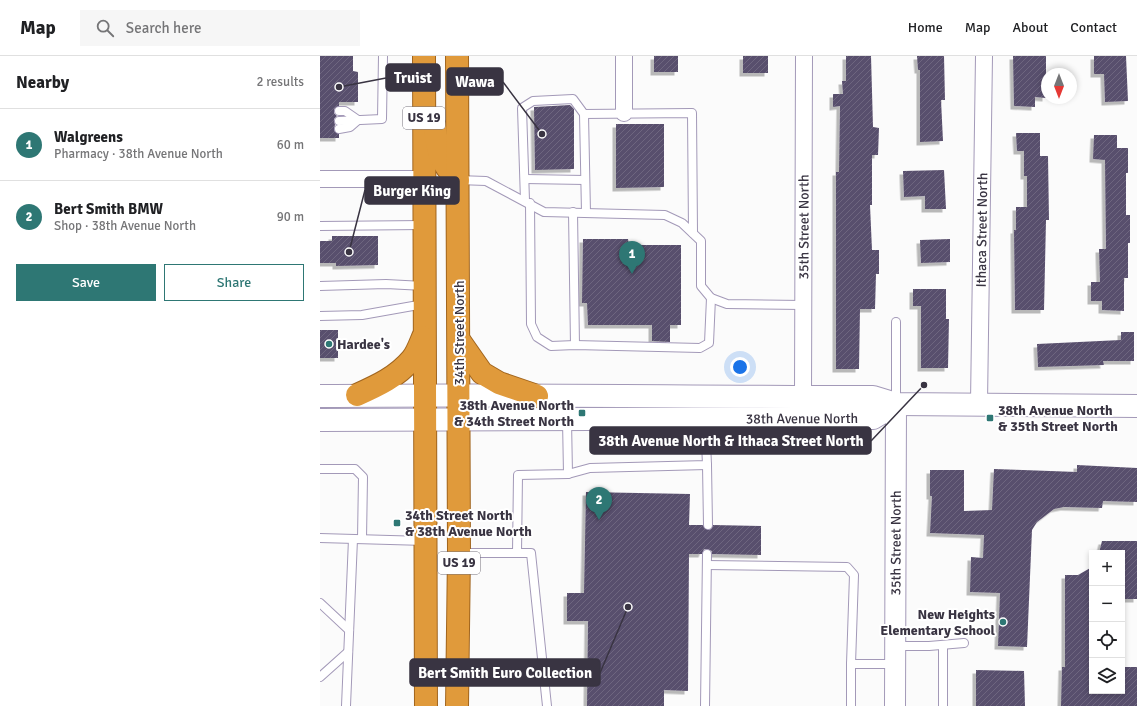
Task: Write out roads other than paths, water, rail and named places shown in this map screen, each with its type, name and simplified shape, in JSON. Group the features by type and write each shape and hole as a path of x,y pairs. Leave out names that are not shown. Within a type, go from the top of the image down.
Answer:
{"highway":[{"name":"US 19","path":"424,56 426,706"},
{"name":"34th Street North","path":"457,56 459,340 457,706"},
{"path":"424,87 433,102 438,154 450,172 458,180"},
{"path":"357,395 383,383 398,372 413,358 424,334"},
{"path":"459,340 482,373 499,383 537,396"}],"main road":[{"name":"38th Avenue North","path":"320,396 459,394 803,408"},
{"name":"38th Avenue North","path":"320,420 567,418 704,419 803,408 873,397 896,404 979,403 1137,406"}],"street":[{"path":"624,56 624,113"},
{"name":"35th Street North","path":"803,408 804,56"},
{"name":"Ithaca Street North","path":"979,403 984,56"},
{"path":"320,179 424,179"},
{"name":"35th Street North","path":"896,404 896,706"}],"lane":[{"path":"339,125 358,120 382,119 383,56"},
{"path":"383,84 424,87"},
{"path":"586,213 584,114 573,99 533,101 522,108 524,179 528,202 531,324 537,337 551,346 575,345 700,348 709,343 711,298"},
{"path":"339,111 345,111 358,120"},
{"path":"584,114 692,113 693,233"},
{"path":"524,179 585,180"},
{"path":"458,180 486,181 528,202 544,212 665,215 682,223 700,241 701,286 711,298 727,304 803,305"},
{"path":"573,212 575,345"},
{"path":"320,226 424,225"},
{"path":"320,286 386,284 424,295"},
{"path":"320,316 362,315 424,295"},
{"path":"896,322 896,404"},
{"path":"567,418 568,474"},
{"path":"704,419 707,465 708,525"},
{"path":"517,553 518,475 568,474 590,468 707,465"},
{"path":"320,469 355,469 363,477 362,539"},
{"path":"320,538 426,541"},
{"path":"346,706 353,539"},
{"path":"459,553 531,553 547,706"},
{"path":"705,706 707,554"},
{"path":"707,565 847,567 854,575 851,706"},
{"path":"320,603 349,630"},
{"path":"851,664 964,643"},
{"path":"942,646 943,706"},
{"path":"320,677 348,652"}],"place":[{"name":"Truist","path":"339,87"},
{"name":"Wawa","path":"542,134"},
{"name":"Burger King","path":"349,252"},
{"name":"Walgreens","path":"632,274"},
{"name":"Hardee's","path":"329,344"},
{"name":"38th Avenue North & Ithaca Street North","path":"924,385"},
{"name":"38th Avenue North & 34th Street North","path":"582,413"},
{"name":"38th Avenue North & 35th Street North","path":"990,418"},
{"name":"Bert Smith BMW","path":"599,520"},
{"name":"34th Street North & 38th Avenue North","path":"397,523"},
{"name":"Bert Smith Euro Collection","path":"628,607"},
{"name":"New Heights Elementary School","path":"1003,622"}]}
